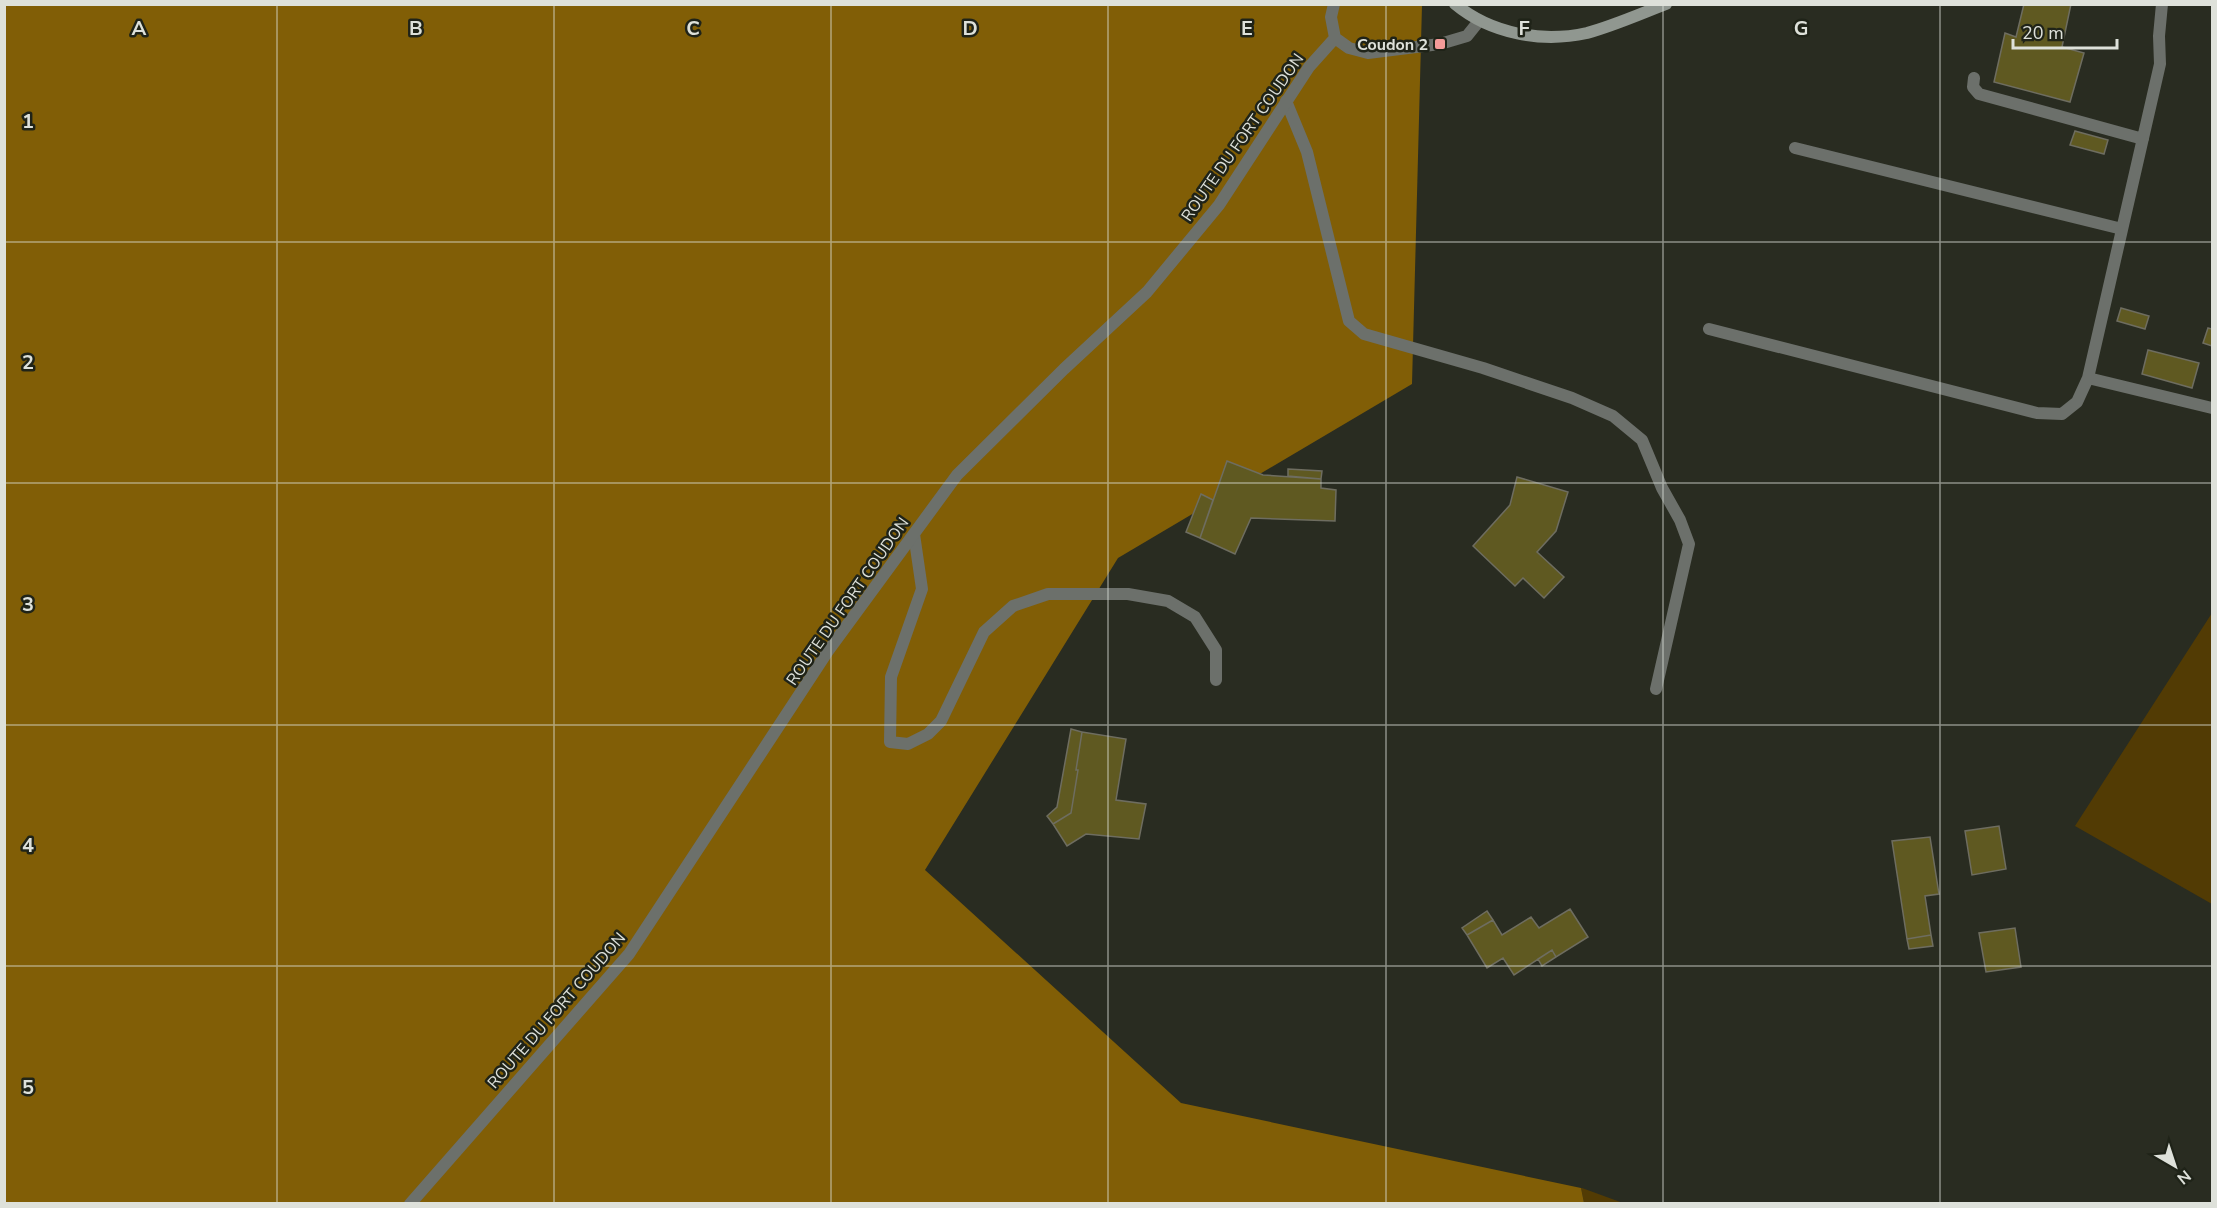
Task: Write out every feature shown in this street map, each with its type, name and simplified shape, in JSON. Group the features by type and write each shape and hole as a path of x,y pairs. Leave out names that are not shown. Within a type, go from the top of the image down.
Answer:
{"street":[{"path":"1334,4 1331,17 1335,38 1349,48 1368,53 1440,44 1467,36 1479,21"},
{"path":"1455,4 1479,21 1520,35 1552,37 1587,33 1666,4"},
{"path":"1709,329 2037,413 2062,414 2077,402 2088,378 2160,64 2159,36 2163,4"},
{"name":"ROUTE DU FORT COUDON","path":"410,1203 629,954 828,651 957,475 1064,369 1147,292 1219,205 1309,67 1335,38"},
{"path":"1974,78 1973,87 1979,94 2143,140"},
{"path":"1286,101 1307,152 1349,321 1364,334 1483,368 1572,398 1613,416 1642,440 1689,544 1656,689"},
{"path":"1795,148 2122,229"},
{"path":"2088,378 2212,408"},
{"path":"914,534 922,589 891,677 890,742 909,744 928,734 941,721 984,632 1013,606 1048,594 1128,594 1168,601 1195,617 1216,650 1216,680"}],"shaded area":[{"path":"5,5 1422,5 1412,384 1118,558 925,870 1181,1103 1581,1188 1584,1203 5,1204"},
{"path":"2212,613 2212,904 2075,826"},
{"path":"1582,1188 1623,1203 1584,1203"}],"building":[{"path":"2024,4 2071,4 2062,47 2084,53 2070,102 1994,82 2005,33 2016,37"},
{"path":"2075,131 2108,140 2104,154 2070,145"},
{"path":"2121,308 2149,316 2145,329 2117,321"},
{"path":"2208,328 2212,329 2212,346 2203,343"},
{"path":"2148,350 2199,363 2192,388 2142,374"},
{"path":"1227,461 1263,475 1321,479 1321,488 1336,490 1335,521 1251,518 1235,554 1200,538"},
{"path":"1288,469 1322,471 1321,479 1288,476"},
{"path":"1517,477 1568,492 1556,531 1537,552 1564,577 1544,598 1523,578 1515,586 1473,546 1510,505"},
{"path":"1201,494 1213,500 1200,538 1186,532"},
{"path":"1071,729 1082,732 1071,813 1053,824 1047,816 1057,807"},
{"path":"1082,732 1126,739 1116,800 1146,804 1139,839 1086,834 1067,846 1053,824 1071,813"},
{"path":"1999,826 2006,869 1972,875 1965,831"},
{"path":"1930,837 1939,894 1925,896 1931,935 1907,939 1892,841"},
{"path":"1570,909 1588,937 1556,957 1552,950 1514,975 1503,958 1487,968 1467,935 1493,920 1502,935 1531,917 1539,928"},
{"path":"1487,911 1493,920 1467,935 1462,928"},
{"path":"2015,928 2021,967 1986,972 1979,933"},
{"path":"1931,935 1933,946 1909,949 1907,939"},
{"path":"1552,950 1556,957 1542,966 1538,959"}],"place":[{"name":"Coudon 2","path":"1440,44"}]}
